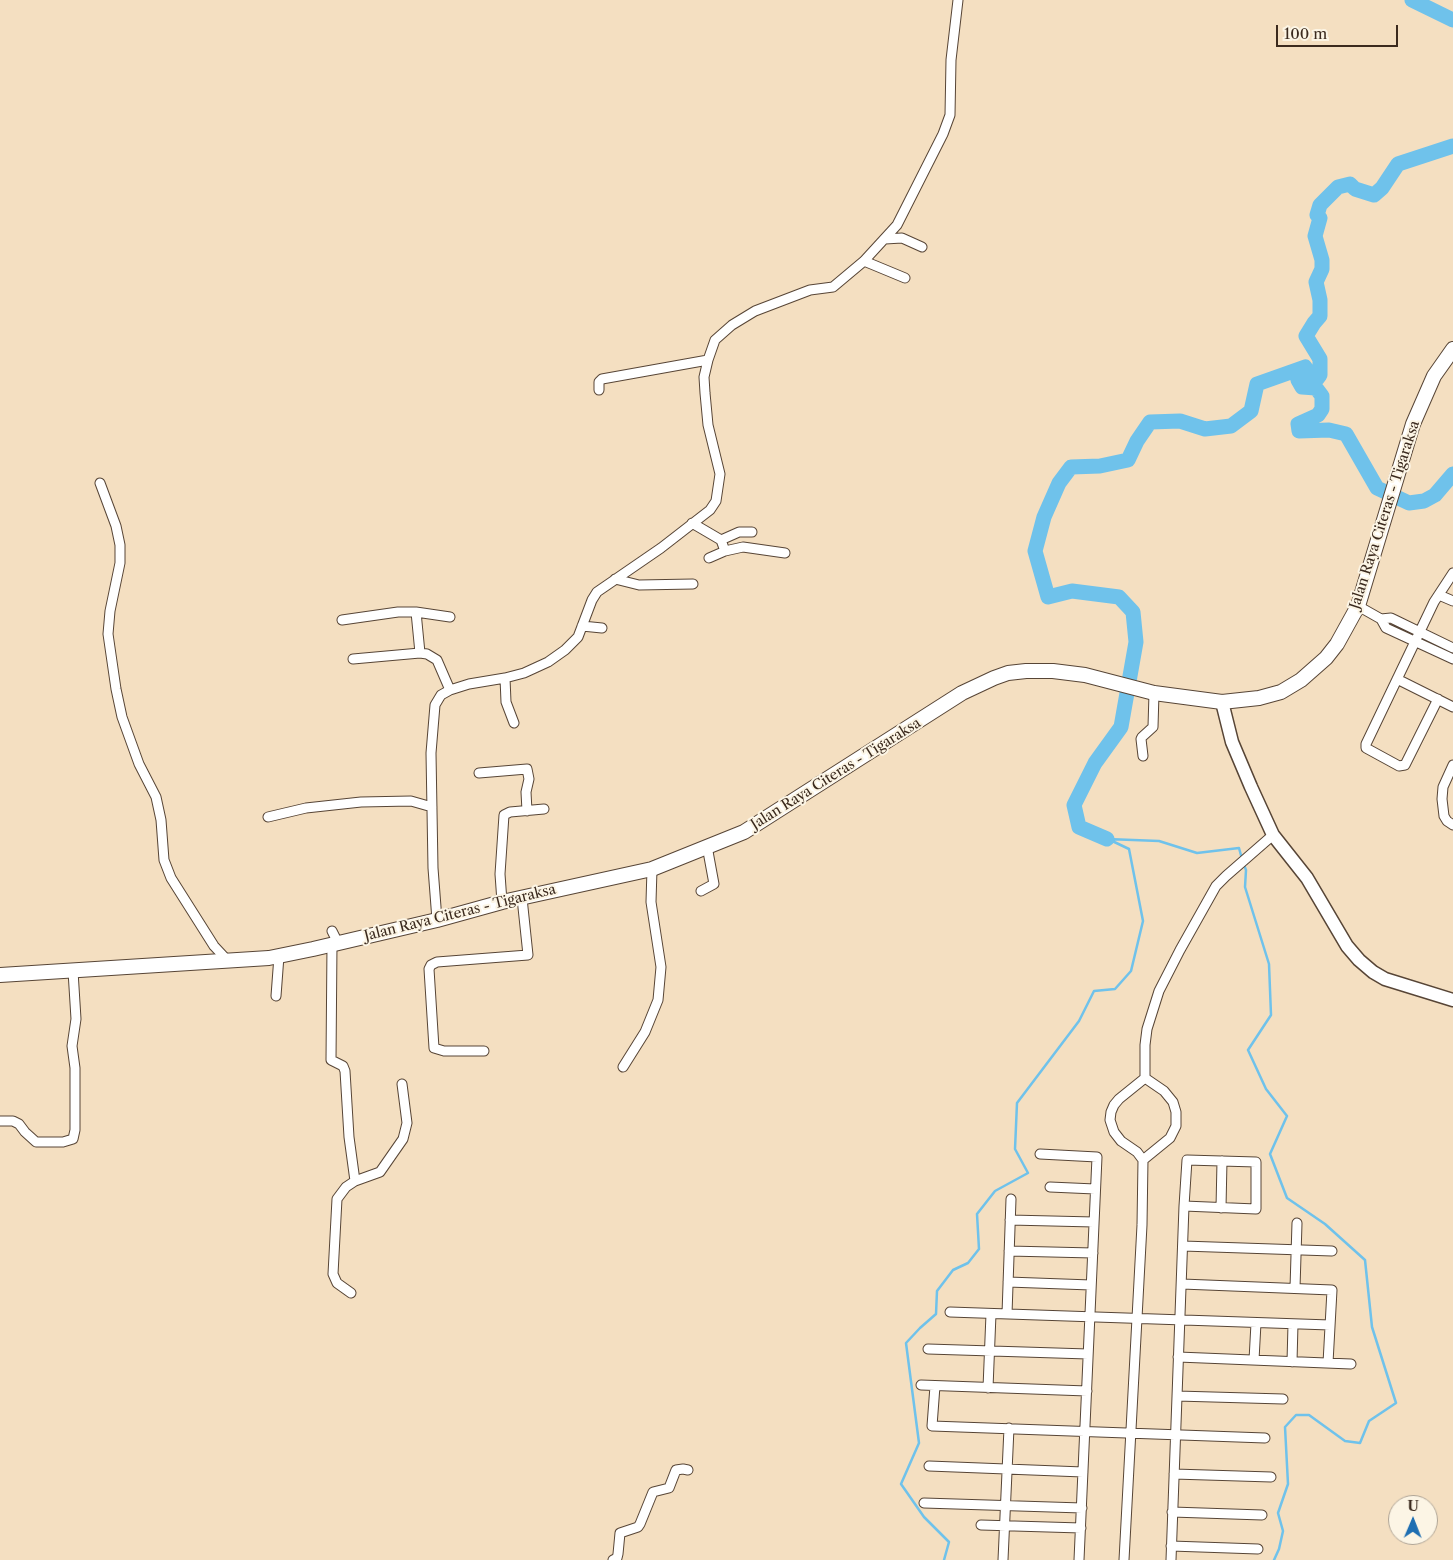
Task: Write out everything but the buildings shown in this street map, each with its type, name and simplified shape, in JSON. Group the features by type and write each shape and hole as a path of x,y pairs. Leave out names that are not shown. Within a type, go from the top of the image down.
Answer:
{"main road":[{"name":"Jalan Raya Citeras - Tigaraksa","path":"0,975 280,956 334,939 436,920 502,902 652,869 744,832 962,694 1008,673 1054,671 1085,675 1150,692 1222,702 1274,695 1301,680 1326,658 1358,606 1413,424 1426,392 1442,363 1453,349"}],"street":[{"path":"436,920 431,753 435,705 441,695 450,690 469,684 505,678 538,668 561,654 578,637 597,592 661,548 710,510 716,501 720,474 706,410 704,378 715,340 732,324 755,311 810,290 833,287 864,261 897,225 943,134 950,115 951,60 958,0"},
{"path":"885,239 902,238 922,247"},
{"path":"864,261 905,278"},
{"path":"599,390 599,382 602,378 708,360"},
{"path":"100,483 116,526 120,545 120,563 110,610 108,634 122,717 138,764 156,797 161,820 164,860 171,878 214,946 228,961"},
{"path":"692,523 721,540 725,551"},
{"path":"721,540 739,532 752,532"},
{"path":"710,558 725,551 743,547 784,554"},
{"path":"1438,699 1405,765 1399,766 1367,749 1365,746 1415,642 1439,595 1453,573"},
{"path":"615,579 639,585 693,584"},
{"path":"1439,595 1453,601"},
{"path":"1358,606 1381,619 1386,628 1453,659"},
{"path":"342,620 398,612 416,612 450,617"},
{"path":"416,612 420,653"},
{"path":"1381,619 1391,618 1453,648"},
{"path":"582,626 602,628"},
{"path":"353,659 427,654 437,660 450,690"},
{"path":"505,678 506,702 514,723"},
{"path":"1397,679 1453,707"},
{"path":"1143,756 1142,737 1153,727 1150,692"},
{"path":"1222,702 1232,742 1250,787 1273,835 1307,878 1347,946 1359,960 1385,979 1453,1000"},
{"path":"1453,765 1443,787 1442,795 1444,816 1447,822 1453,825"},
{"path":"479,773 527,769 529,779 526,792 527,811"},
{"path":"268,817 306,808 361,802 411,801 432,807"},
{"path":"502,902 500,874 504,816 510,812 544,809"},
{"path":"1124,1560 1132,1432 1144,1160 1137,1152 1121,1141 1114,1132 1110,1120 1114,1105 1145,1078 1144,1045 1159,991 1216,886 1273,835"},
{"path":"701,891 714,884 707,846"},
{"path":"623,1067 644,1032 658,1000 661,967 651,902 652,869"},
{"path":"484,1051 444,1051 434,1048 429,969 431,965 437,962 528,955 522,898"},
{"path":"334,939 331,1060 343,1066 345,1071 348,1137 355,1181"},
{"path":"276,996 280,956"},
{"path":"0,1121 13,1121 19,1124 36,1142 63,1142 73,1139 75,1130 75,1068 72,1046 76,1019 73,971"},
{"path":"1144,1160 1170,1138 1176,1126 1176,1112 1173,1102 1164,1091 1145,1078"},
{"path":"351,1293 337,1283 333,1274 337,1199 343,1190 355,1181 380,1172 403,1139 407,1123 402,1084"},
{"path":"1040,1154 1097,1156 1079,1560"},
{"path":"1170,1560 1182,1284 1184,1206 1186,1160 1256,1162 1256,1209 1184,1206"},
{"path":"1221,1208 1222,1161"},
{"path":"1050,1187 1096,1189"},
{"path":"1006,1314 1011,1199"},
{"path":"1010,1220 1094,1222"},
{"path":"1295,1288 1297,1224"},
{"path":"1183,1246 1332,1251"},
{"path":"1009,1251 1093,1253"},
{"path":"1008,1282 1091,1285"},
{"path":"1182,1284 1332,1290 1328,1363"},
{"path":"950,1312 1330,1325"},
{"path":"988,1388 991,1314"},
{"path":"1254,1360 1256,1323"},
{"path":"1292,1362 1293,1324"},
{"path":"928,1349 1088,1354"},
{"path":"1178,1357 1351,1364"},
{"path":"922,1385 1087,1391"},
{"path":"935,1386 932,1426 1265,1438"},
{"path":"1177,1396 1283,1400"},
{"path":"1003,1560 1009,1428"},
{"path":"929,1466 1083,1472"},
{"path":"613,1560 617,1558 620,1533 638,1527 653,1492 669,1488 676,1470 688,1470"},
{"path":"1174,1474 1271,1477"},
{"path":"924,1503 1082,1508"},
{"path":"1172,1512 1262,1515"},
{"path":"981,1525 1081,1528"},
{"path":"1171,1546 1258,1549"}],"waterway":[{"path":"1412,0 1453,20"},
{"path":"1107,839 1079,827 1074,805 1095,763 1121,727 1136,642 1133,612 1119,597 1072,591 1048,597 1035,551 1044,517 1059,483 1071,467 1100,466 1128,460 1137,441 1150,422 1180,421 1205,429 1231,426 1251,411 1257,384 1305,367 1311,376 1317,379 1320,375 1320,359 1306,336 1320,316 1320,300 1316,282 1322,269 1322,260 1315,236 1320,218 1317,215 1320,205 1338,187 1350,184 1355,189 1374,195 1382,188 1398,164 1453,146"},
{"path":"1297,370 1298,380 1302,387 1316,388 1322,396 1322,409 1318,415 1298,424 1299,431 1329,430 1346,434 1377,488 1409,503 1424,501 1435,495 1453,474"},
{"path":"1107,839 1159,841 1197,853 1239,848 1242,859"},
{"path":"944,1560 949,1542 924,1517 901,1484 919,1443 906,1343 936,1314 937,1291 953,1270 968,1263 979,1249 977,1214 995,1191 1028,1173 1015,1149 1017,1103 1079,1021 1094,991 1115,989 1131,971 1143,921 1129,849 1108,839"},
{"path":"1244,865 1246,870 1245,887 1269,964 1271,1015 1248,1050 1266,1089 1287,1116 1270,1154 1287,1198 1325,1224 1365,1260 1372,1327 1396,1403 1369,1421 1360,1443 1345,1441 1309,1415 1296,1415 1285,1427 1288,1484 1278,1513 1283,1531 1279,1549 1274,1560"}]}
